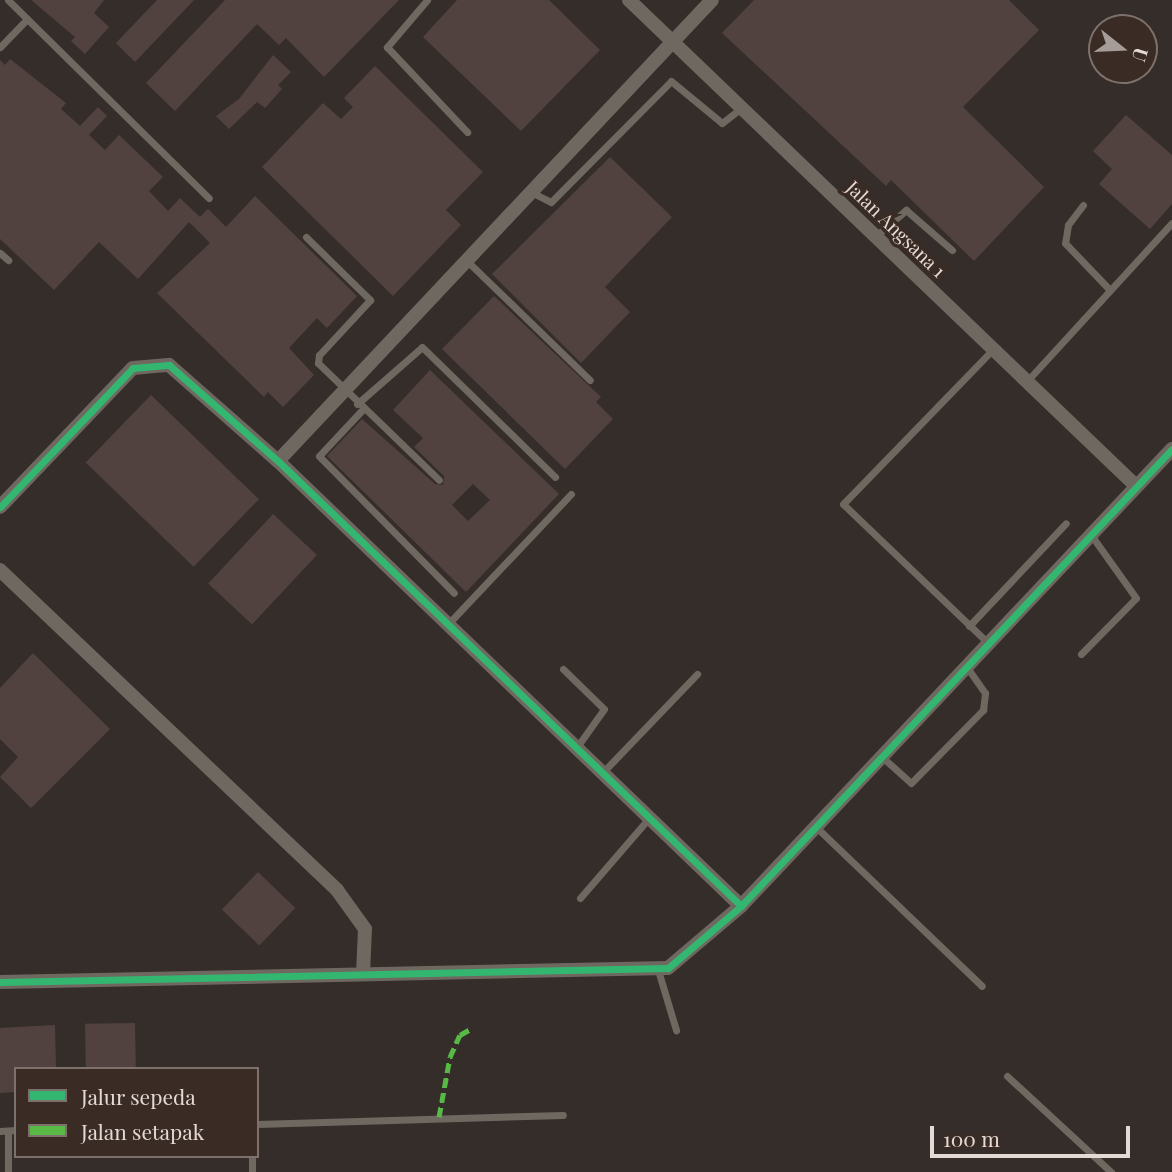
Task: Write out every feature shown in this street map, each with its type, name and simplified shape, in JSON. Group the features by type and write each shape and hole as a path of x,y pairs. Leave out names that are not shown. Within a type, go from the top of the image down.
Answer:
{"street":[{"name":"Jalan Angsana 1","path":"629,0 1136,486"},
{"path":"278,461 712,0"},
{"path":"0,507 133,368 153,363 184,373 741,906"},
{"path":"0,982 363,973 658,970 675,965 741,906 880,755 1172,449"},
{"path":"0,570 337,890 365,929 363,973"}],"lane":[{"path":"8,0 209,198"},
{"path":"427,0 387,47 467,132"},
{"path":"0,47 27,19"},
{"path":"531,192 551,202 671,81 722,123 741,107"},
{"path":"1083,205 1068,225 1065,243 1109,289"},
{"path":"876,237 905,210 952,250"},
{"path":"1027,381 1172,223"},
{"path":"306,237 370,300 317,359 344,391 439,480"},
{"path":"0,253 8,260"},
{"path":"467,261 590,380"},
{"path":"454,593 319,456 360,406 422,347 555,477"},
{"path":"987,642 843,504 993,349"},
{"path":"448,624 571,494"},
{"path":"969,626 1066,523"},
{"path":"1081,653 1136,598 1090,535"},
{"path":"880,755 911,783 944,751 985,704 985,693 965,665"},
{"path":"563,669 604,709 576,748"},
{"path":"602,773 697,674"},
{"path":"580,898 649,818"},
{"path":"815,826 982,986"},
{"path":"658,970 676,1030"},
{"path":"1007,1076 1111,1172"},
{"path":"259,1124 563,1115"},
{"path":"8,1131 8,1172"}],"building":[{"path":"31,0 104,0 94,13 109,27 85,54 71,41 75,37"},
{"path":"157,0 194,0 135,62 116,43"},
{"path":"225,0 399,0 324,77 286,38 279,45 257,24 175,111 146,83"},
{"path":"457,0 549,0 600,50 521,131 423,37"},
{"path":"754,0 1009,0 1039,30 963,107 1044,187 974,261 891,180 886,186 722,33"},
{"path":"273,55 291,72 278,85 282,89 265,108 257,102 229,129 216,116 239,99"},
{"path":"10,59 66,103 61,109 80,126 98,107 107,116 89,135 105,150 119,135 163,177 149,191 168,211 180,198 200,217 208,209 226,227 255,196 357,296 327,328 317,318 289,348 314,375 283,407 268,392 264,397 157,293 210,243 189,222 138,279 99,242 54,290 0,239 0,60 5,65"},
{"path":"375,66 483,172 446,210 461,225 393,296 262,167 323,103 341,119 353,107 344,98"},
{"path":"1126,115 1172,155 1172,204 1150,229 1099,184 1112,169 1093,151"},
{"path":"610,157 672,217 605,287 630,312 581,363 492,274"},
{"path":"494,296 601,397 596,402 613,419 565,469 442,349"},
{"path":"430,370 559,494 466,592 327,456 362,419 435,484 443,485 444,476 414,447 423,438 393,410","holes":["473,484 490,500 468,521 452,505"]},
{"path":"151,395 259,499 194,567 86,463"},
{"path":"273,514 317,555 252,624 208,583"},
{"path":"33,653 110,729 31,808 0,777 18,757 0,739 0,688"},
{"path":"258,872 295,908 259,946 222,909"},
{"path":"135,1023 136,1067 86,1067 85,1024"},
{"path":"55,1025 56,1067 14,1067 14,1092 0,1093 0,1028"}],"marked path":[{"path":"439,1117 450,1057 460,1035 472,1028"}],"cycle path":[{"path":"0,507 133,368 169,365 278,461 741,906"},
{"path":"0,982 668,968 741,906 1172,449"}]}
